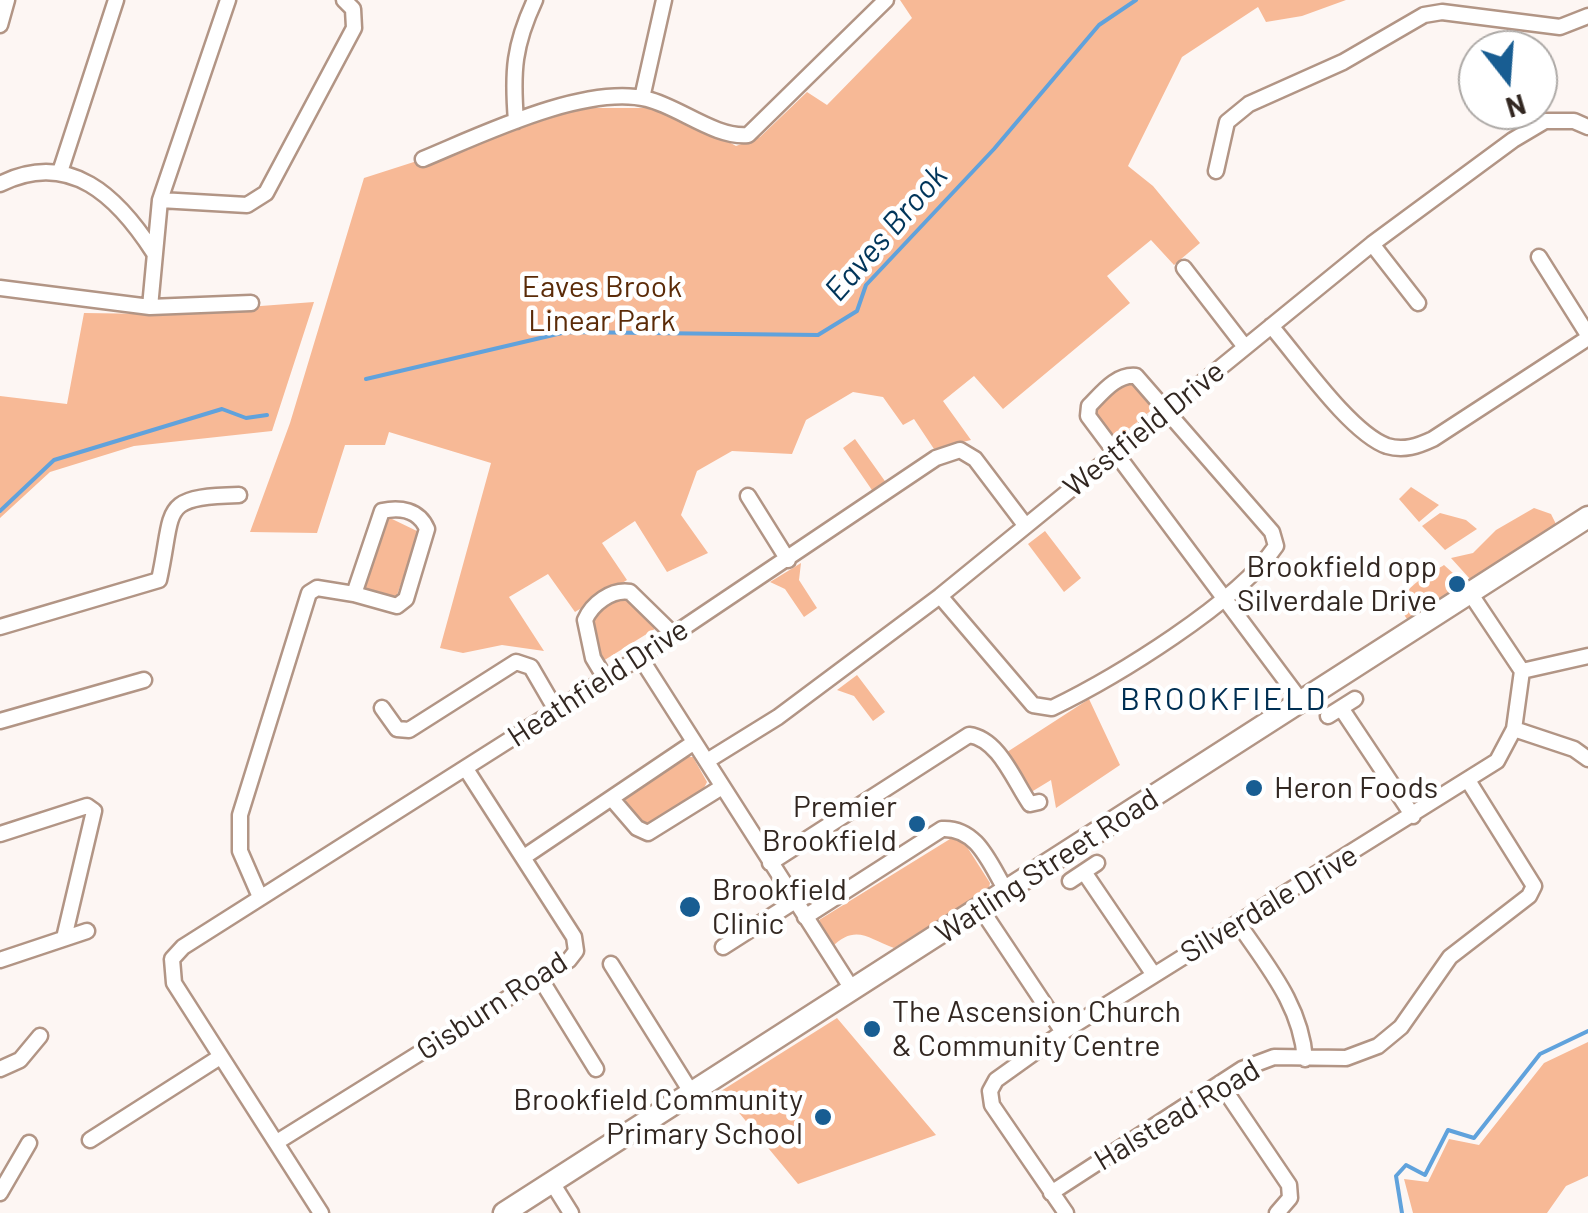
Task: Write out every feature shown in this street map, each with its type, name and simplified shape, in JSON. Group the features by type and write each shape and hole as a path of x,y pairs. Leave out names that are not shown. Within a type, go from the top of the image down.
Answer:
{"street":[{"path":"0,24 7,0"},
{"path":"60,172 116,0"},
{"path":"150,307 160,200 228,0"},
{"path":"160,200 247,204 266,193 354,28 353,9 344,0"},
{"path":"516,121 512,82 517,40 535,0"},
{"path":"642,98 664,0"},
{"path":"423,159 516,121 587,101 642,98 685,111 730,135 758,130 886,0"},
{"path":"1216,171 1227,122 1248,104 1343,62 1424,15 1442,12 1560,27 1578,24 1588,16"},
{"name":"Westfield Drive","path":"706,761 778,717 940,596 1372,244 1545,121 1574,121 1588,127"},
{"path":"0,184 18,175 60,172 103,190 126,210 154,253"},
{"path":"1372,244 1418,303"},
{"path":"1270,326 1357,425 1392,448 1414,448 1588,337 1538,257"},
{"path":"1184,268 1245,347"},
{"path":"0,288 150,307 251,303"},
{"path":"940,596 1034,706 1052,708 1081,694 1227,599 1260,570 1276,546 1272,532 1136,376 1126,375 1114,382 1089,406 1088,416 1227,599 1301,701"},
{"name":"Heathfield Drive","path":"220,1056 174,984 172,959 183,947 640,657 936,458 960,450 975,459 1025,526"},
{"path":"0,627 159,580 175,508 188,496 239,495"},
{"path":"748,496 788,560"},
{"path":"260,897 240,852 242,800 309,592 316,588 354,594 397,606 406,599 427,529 418,516 395,508 382,511 354,594"},
{"name":"Watling Street Road","path":"504,1213 1588,517"},
{"path":"605,678 593,658 585,620 600,600 621,590 630,592 674,634"},
{"path":"1470,593 1522,671 1587,659"},
{"path":"640,657 852,989"},
{"path":"382,708 397,729 409,730 516,662 531,667 556,710"},
{"name":"Silverdale Drive","path":"1052,1192 992,1105 990,1091 996,1080 1063,1032 1469,782 1496,761 1514,729 1522,671"},
{"path":"0,722 144,680"},
{"path":"1355,699 1334,712 1413,816"},
{"path":"1514,729 1574,750 1588,759"},
{"path":"770,862 969,735 982,737 992,745 1030,804 1039,802"},
{"path":"524,857 693,743"},
{"name":"Gisburn Road","path":"277,1142 570,960 576,951 574,941 524,857 466,768"},
{"name":"Halstead Road","path":"1052,1192 1220,1083 1274,1058 1346,1058 1378,1046 1401,1027 1450,958 1529,896 1534,886 1469,782"},
{"path":"612,798 637,828 648,833 722,787"},
{"path":"0,834 87,806 94,812 64,938"},
{"path":"805,917 942,829 959,828 971,835 1007,892"},
{"path":"1070,880 1098,863"},
{"path":"1084,872 1154,975"},
{"path":"723,947 795,901"},
{"path":"981,909 1063,1032"},
{"path":"1238,923 1288,997 1303,1030 1305,1058"},
{"path":"0,960 88,931"},
{"path":"611,964 691,1092"},
{"path":"540,978 596,1068"},
{"path":"0,1069 20,1060 40,1036"},
{"path":"90,1140 220,1056 322,1213"},
{"path":"1220,1083 1289,1184 1290,1198 1277,1213"},
{"path":"0,1193 30,1142"},
{"path":"551,1182 571,1213"},
{"path":"1052,1192 1066,1213"}],"green space":[{"name":"Eaves Brook Linear Park","path":"900,0 1346,0 1302,16 1266,22 1258,7 1182,57 1128,166 1153,186 1200,243 1174,265 1151,240 1107,276 1130,303 1003,409 974,376 943,401 971,440 934,449 914,419 903,425 883,397 853,392 806,420 792,454 732,451 697,471 681,515 708,553 667,572 635,521 602,543 627,580 575,612 548,574 509,597 544,651 502,645 463,653 440,648 491,463 389,432 385,445 345,445 317,533 250,532 290,423 364,178 582,108 669,108 736,146 760,137 807,92 827,105 912,18"},
{"path":"314,302 272,431 134,446 50,472 0,518 0,396 67,404 84,313 154,314"},
{"path":"1127,383 1136,385 1154,408 1112,443 1094,417 1097,406"},
{"path":"855,439 887,484 874,493 843,448"},
{"path":"1411,487 1439,505 1419,522 1399,499"},
{"path":"1534,508 1551,514 1556,524 1470,579 1451,558 1473,553 1496,530"},
{"path":"1440,513 1466,520 1477,529 1445,550 1422,526"},
{"path":"390,518 419,532 396,598 368,595 364,588 382,523"},
{"path":"1045,531 1081,578 1064,592 1028,544"},
{"path":"801,563 799,580 817,608 804,617 785,589 770,582"},
{"path":"1444,565 1464,583 1407,619 1403,610 1406,594"},
{"path":"625,596 658,627 603,661 591,616 599,607"},
{"path":"857,675 885,712 873,721 854,696 837,690"},
{"path":"1089,699 1120,765 1056,808 1051,780 1028,794 1004,754"},
{"path":"684,757 693,757 707,782 704,788 654,822 642,825 626,804 626,796"},
{"path":"950,839 962,839 990,883 989,888 894,948 855,935 831,948 819,920"},
{"name":"Brookfield Community Primary School","path":"837,1018 936,1135 798,1184 721,1091"},
{"path":"1588,1042 1588,1176 1566,1186 1547,1213 1413,1213 1404,1179 1428,1182 1449,1139 1479,1145 1544,1063"}],"waterway":[{"name":"Eaves Brook","path":"366,379 566,332 818,335 857,311 866,285 994,149 1099,25 1136,0"},
{"path":"0,511 54,460 222,409 246,418 267,415"},
{"path":"1402,1213 1396,1176 1406,1165 1425,1175 1448,1130 1474,1138 1540,1054 1588,1031"}],"place":[{"name":"Brookfield opp Silverdale Drive","path":"1457,584"},
{"name":"Heron Foods","path":"1254,788"},
{"name":"Premier Brookfield","path":"917,824"},
{"name":"Brookfield Clinic","path":"690,907"},
{"name":"The Ascension Church & Community Centre","path":"872,1029"},
{"name":"Brookfield Community Primary School","path":"823,1117"}],"district":[{"name":"BROOKFIELD","path":"1224,699"}]}
